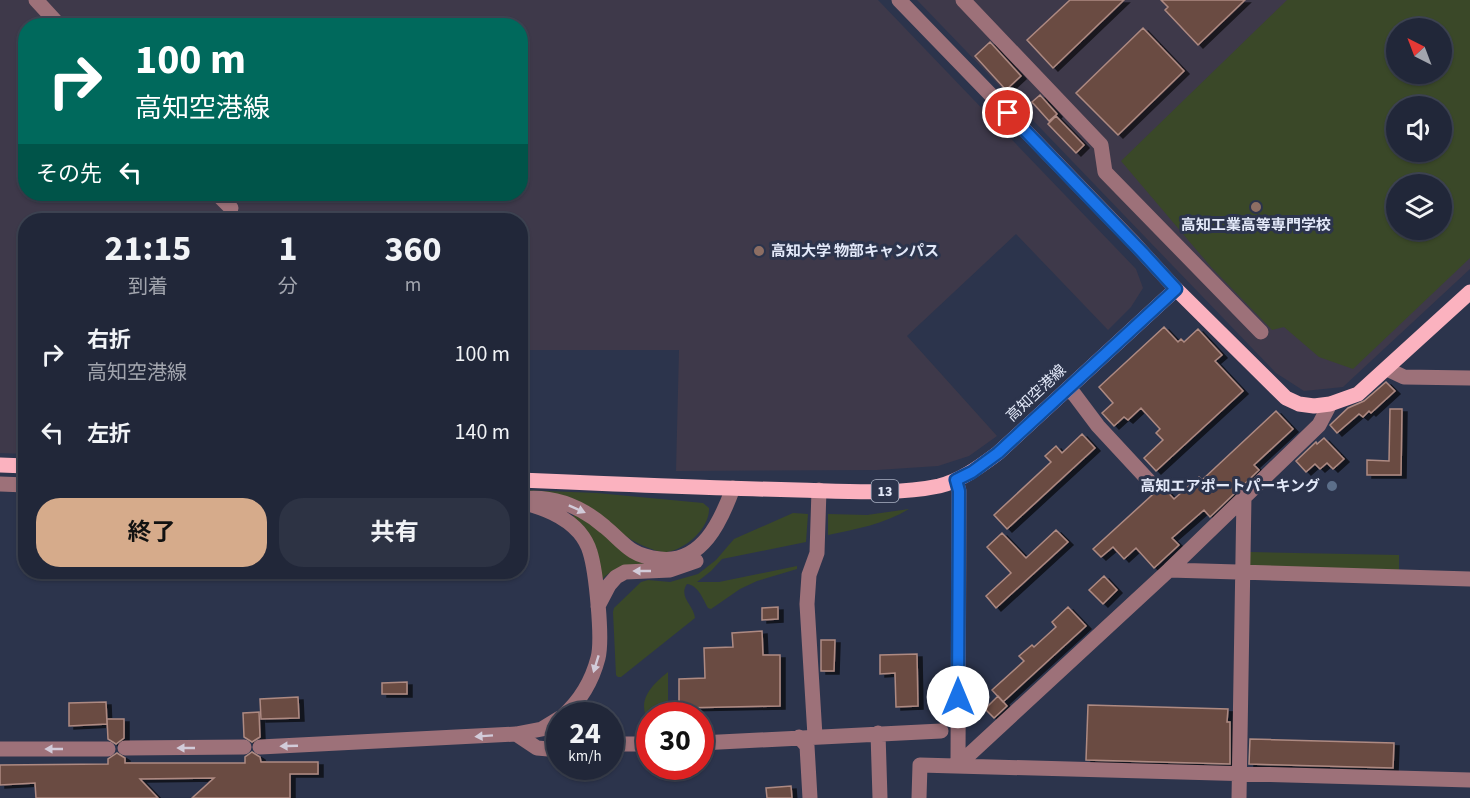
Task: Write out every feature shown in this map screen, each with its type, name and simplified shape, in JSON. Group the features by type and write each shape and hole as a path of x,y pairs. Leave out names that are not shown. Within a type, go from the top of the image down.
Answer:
{"main road":[{"name":"高知空港線","path":"528,480 819,490 905,489 937,486 972,472 998,453 1176,289"},
{"path":"1176,289 1286,398 1299,404 1314,406 1330,404 1358,393 1470,292"},
{"path":"0,465 18,466"}],"street":[{"path":"36,0 53,18"},
{"path":"899,0 1176,289"},
{"path":"963,0 1101,145 1105,172 1261,332"},
{"path":"224,201 231,208"},
{"path":"1387,369 1404,376 1470,378"},
{"path":"1067,390 1074,394 1098,426 1149,481"},
{"path":"958,765 1169,570 1319,425 1330,404"},
{"path":"956,480 959,491 958,765"},
{"path":"0,484 18,485"},
{"path":"528,499 538,497 571,506 596,519 635,553 667,560 690,552 711,535 725,511 733,488"},
{"path":"598,606 609,585 625,572 670,570 684,566 704,555 719,540 734,512 733,488"},
{"path":"810,798 807,746 807,604 809,575 816,553 819,490"},
{"path":"1239,798 1244,496"},
{"path":"528,504 567,521 579,532 588,545 591,555 598,606 599,655 592,678 576,702"},
{"path":"1169,570 1470,579"},
{"path":"260,747 516,734 546,726"},
{"path":"714,742 941,731"},
{"path":"878,733 880,798"},
{"path":"516,734 537,748 546,749"},
{"path":"124,748 244,747"},
{"path":"0,749 108,749"},
{"path":"918,798 920,765 1470,780"}],"shaded area":[{"name":"高知大学 物部キャンパス","path":"0,0 878,0 1136,269 1143,288 1131,307 1108,330 1016,234 907,336 997,436 969,456 938,466 877,470 676,471 679,350 528,350 528,213 18,213 18,454 0,453"},
{"name":"高知工業高等専門学校","path":"917,0 1470,0 1470,269 1343,387 1304,391 1276,373"}],"green space":[{"path":"1287,0 1470,0 1470,258 1353,369 1319,357 1284,327 1272,330 1211,267 1121,161"},
{"path":"528,490 597,493 703,503 709,508 706,523 696,536 682,547 667,552 643,546 621,533 528,496"},
{"path":"909,509 880,522 828,535 828,514 867,515"},
{"path":"793,513 808,514 806,542 722,559 697,582 719,582 797,566 797,569 757,581 740,589 711,609 708,608 697,590 687,584 684,593 695,618 621,677 616,675 614,608 641,582 648,580 670,582 698,574 716,560 734,539"},
{"path":"575,514 661,564 621,567 602,580 572,518"},
{"path":"1250,552 1399,555 1399,571 1250,568"},
{"path":"668,672 668,702 645,702 647,694"}],"building":[{"path":"1070,0 1124,0 1053,68 1027,40"},
{"path":"1161,0 1245,0 1198,45 1165,10 1168,7"},
{"path":"1143,28 1184,71 1118,135 1076,93"},
{"path":"990,42 1021,76 1006,90 975,56"},
{"path":"1040,95 1057,114 1049,121 1032,102"},
{"path":"1056,116 1084,145 1076,153 1048,124"},
{"path":"1164,327 1178,342 1181,339 1184,342 1198,329 1222,355 1215,361 1243,391 1156,471 1144,458 1163,440 1156,433 1160,429 1141,408 1128,420 1124,417 1114,426 1102,413 1113,403 1099,387"},
{"path":"1386,382 1395,391 1371,413 1369,411 1363,417 1359,414 1337,433 1330,425 1348,408 1364,401"},
{"path":"1390,409 1402,409 1401,475 1367,475 1367,460 1389,461"},
{"path":"1276,411 1293,429 1254,465 1259,470 1210,517 1204,510 1172,538 1179,545 1154,568 1136,548 1124,559 1113,547 1101,557 1093,549 1162,486 1174,499 1199,477 1202,480"},
{"path":"1082,434 1095,448 1007,529 994,515 1051,462 1045,456 1056,446 1062,453"},
{"path":"1324,438 1344,459 1333,469 1327,463 1320,469 1315,464 1306,472 1296,461 1316,442 1317,444"},
{"path":"1056,530 1068,542 996,608 986,596 1011,573 987,547 1002,533 1026,558"},
{"path":"1104,576 1117,590 1103,604 1089,590"},
{"path":"778,607 778,619 762,620 762,608"},
{"path":"1068,607 1086,626 1003,702 992,690 1024,661 1019,656 1032,645 1034,647 1056,627 1052,622"},
{"path":"762,631 763,655 780,655 780,706 714,707 714,702 679,702 679,679 705,678 704,648 733,647 732,633"},
{"path":"821,640 835,640 834,671 821,671"},
{"path":"917,654 918,706 896,707 895,673 880,674 880,655"},
{"path":"407,682 407,694 382,694 382,683"},
{"path":"998,696 1007,706 994,718 985,709"},
{"path":"298,697 299,718 261,719 260,699"},
{"path":"106,702 107,724 69,726 69,703"},
{"path":"1088,705 1228,709 1230,764 1086,760"},
{"path":"259,712 260,737 252,742 244,737 243,713"},
{"path":"107,719 124,719 124,738 116,744 108,739"},
{"path":"1250,739 1394,743 1393,768 1249,764"},
{"path":"252,752 260,757 261,762 318,762 318,774 290,774 290,798 192,798 214,778 140,779 158,798 36,798 35,783 0,785 0,765 108,764 108,759 117,753 125,758 125,763 245,763 245,757"},
{"path":"791,786 792,798 767,798 766,788"}],"place":[{"name":"高知工業高等専門学校","path":"1256,207"},
{"name":"高知大学 物部キャンパス","path":"759,251"},
{"name":"高知エアポートパーキング","path":"1332,486"}],"route":[{"path":"958,697 959,491 956,480 972,472 998,453 1176,289 1008,113"}]}
